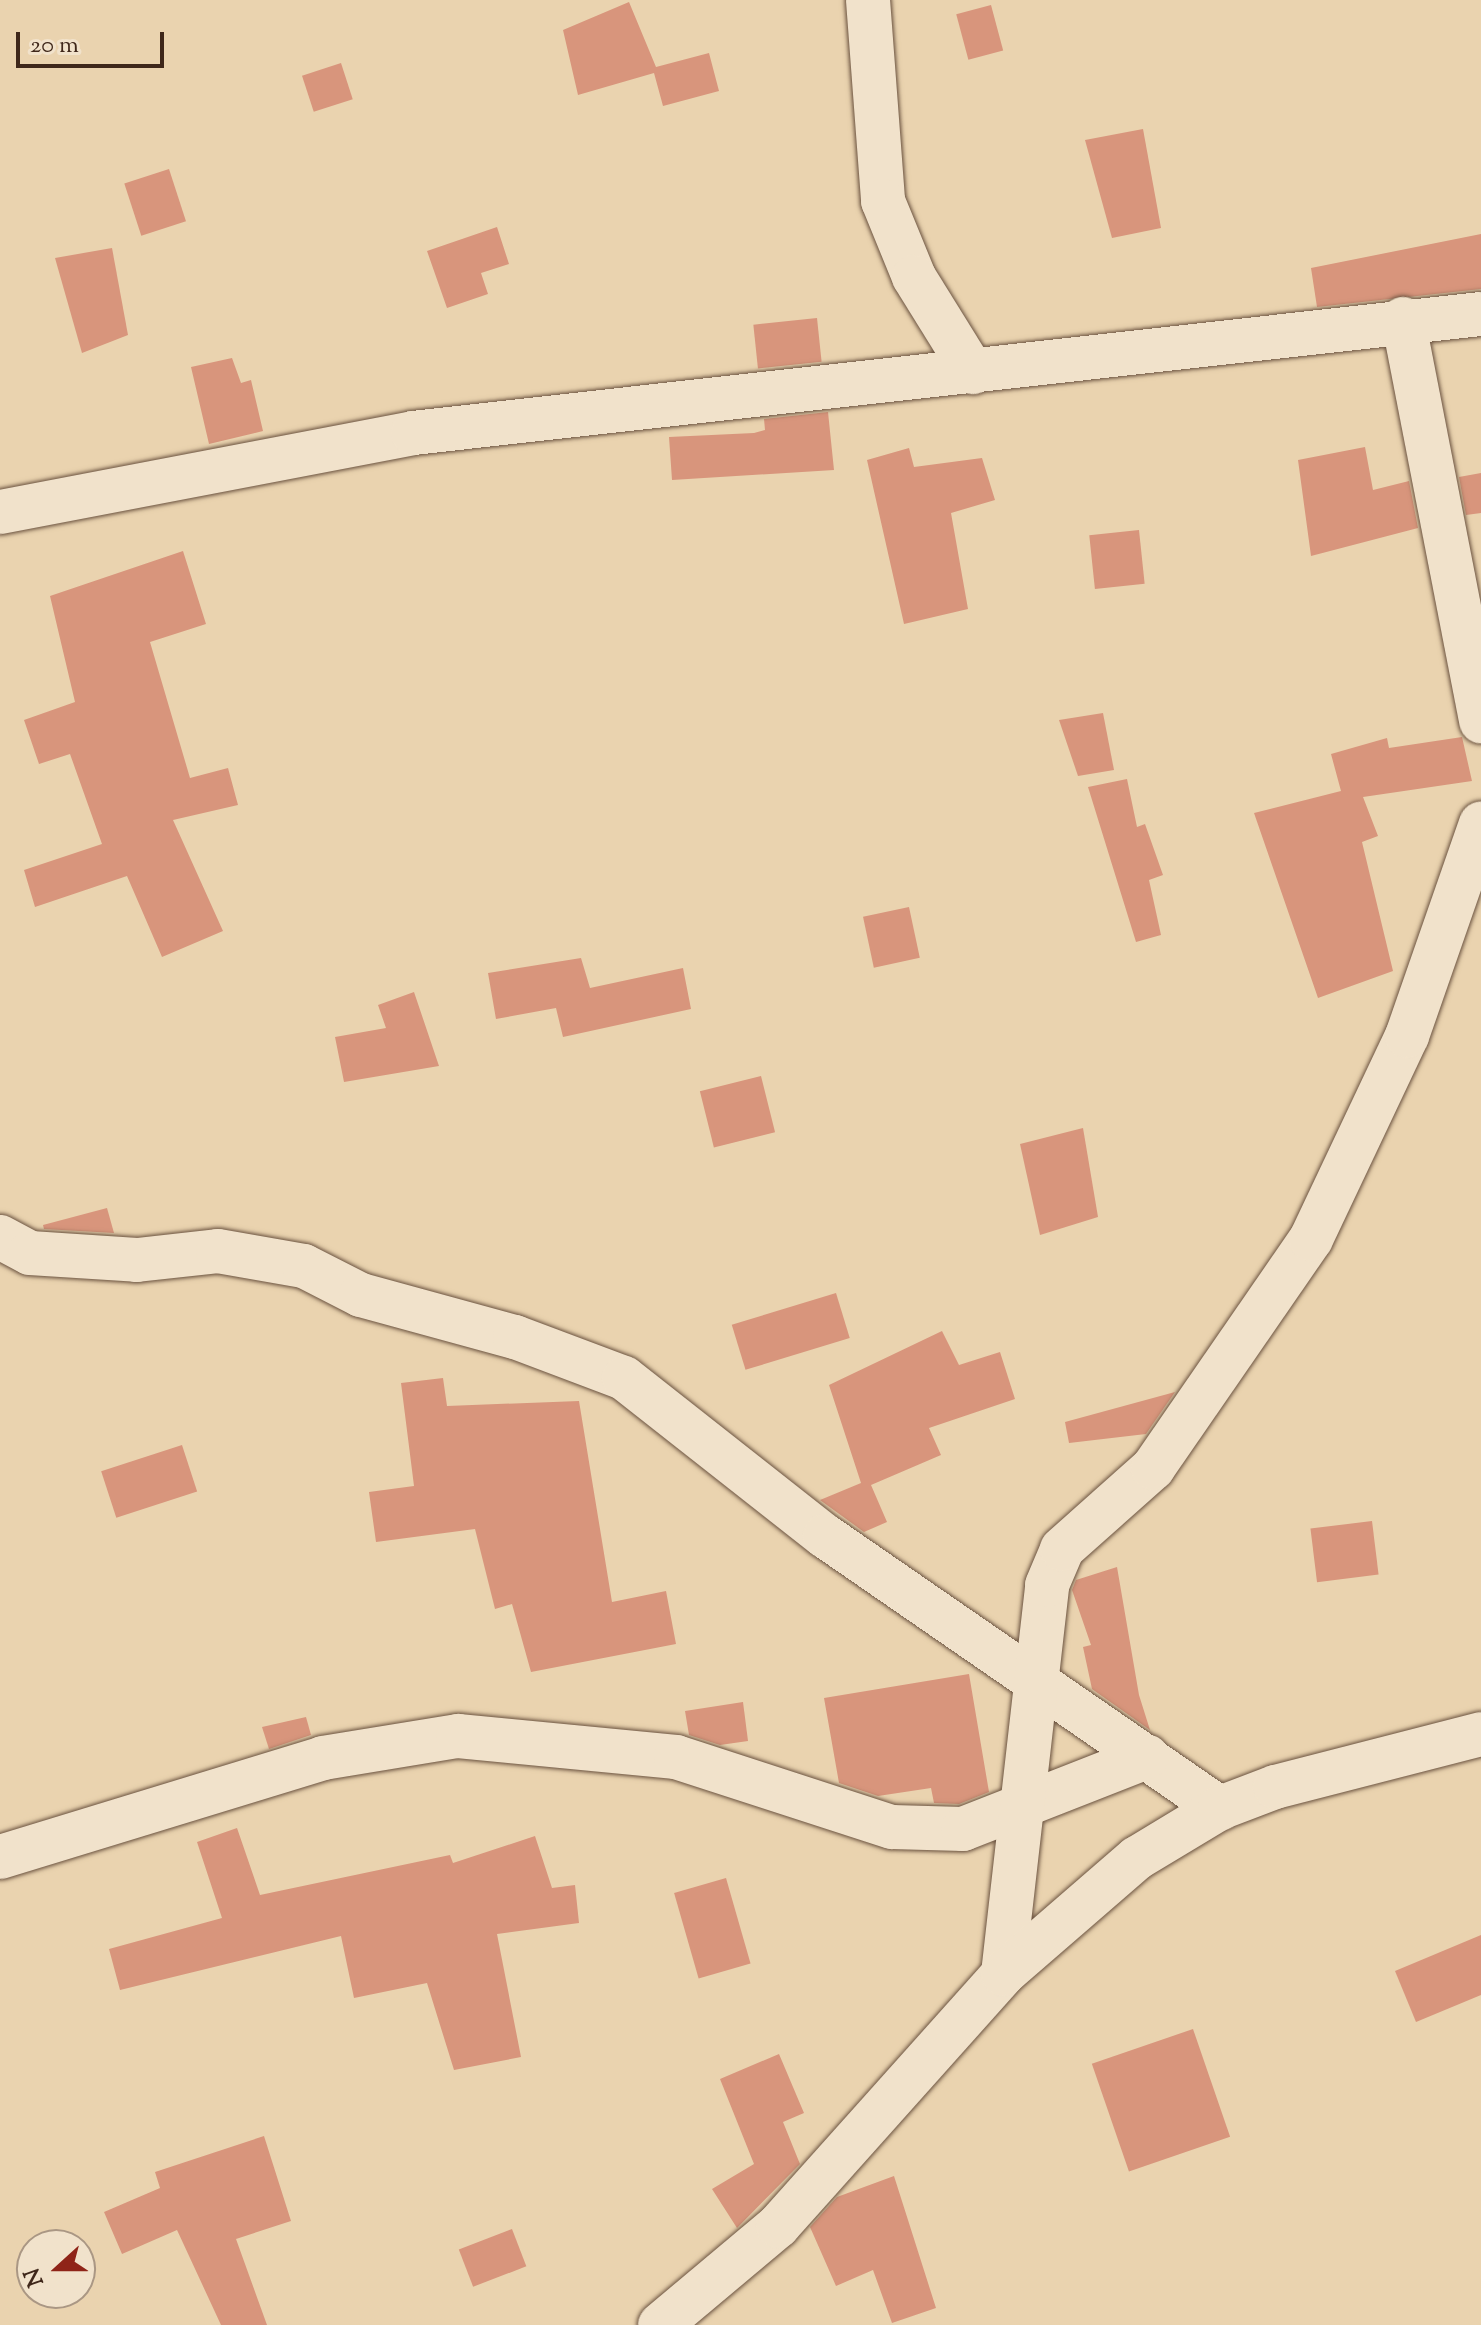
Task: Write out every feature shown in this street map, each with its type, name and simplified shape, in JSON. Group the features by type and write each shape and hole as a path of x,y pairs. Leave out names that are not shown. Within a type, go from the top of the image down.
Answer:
{"street":[{"path":"868,0 883,201 914,277 973,372"},
{"path":"0,512 413,433 973,372 1403,319 1481,314"},
{"path":"1403,319 1481,722"},
{"path":"1003,1974 1047,1585 1062,1549 1153,1468 1311,1239 1407,1036 1481,823"},
{"path":"0,1237 30,1253 137,1260 218,1251 304,1266 361,1295 515,1337 624,1378 825,1536 1038,1676 1220,1808"},
{"path":"660,2325 778,2226 1003,1974 1137,1858 1220,1808 1481,1734"},
{"path":"0,1857 323,1758 458,1736 676,1757 892,1827 963,1829 1147,1757"}],"building":[{"path":"629,2 656,67 709,53 719,91 663,106 654,73 578,95 563,30"},
{"path":"991,5 1003,50 968,60 956,14"},
{"path":"341,63 353,99 314,112 302,76"},
{"path":"1143,129 1161,228 1112,238 1085,140"},
{"path":"169,169 186,221 141,236 124,184"},
{"path":"497,227 509,264 481,273 488,294 447,308 427,251"},
{"path":"1481,234 1481,289 1317,307 1311,268"},
{"path":"112,248 128,335 82,353 55,258"},
{"path":"817,318 822,362 758,368 753,325"},
{"path":"232,358 241,383 251,380 263,431 209,444 191,367"},
{"path":"828,412 834,470 672,480 669,437 754,433 765,430 764,419"},
{"path":"1365,447 1373,490 1409,481 1418,528 1311,556 1298,460"},
{"path":"909,448 914,467 982,458 995,500 951,513 968,609 904,624 867,460"},
{"path":"1481,473 1481,513 1466,515 1459,477"},
{"path":"1139,530 1145,584 1095,589 1089,535"},
{"path":"183,551 206,624 150,642 190,778 228,768 238,805 173,820 223,931 162,957 127,876 35,907 24,870 102,844 70,754 39,764 24,720 75,702 50,596"},
{"path":"1103,713 1114,770 1078,776 1059,720"},
{"path":"1462,737 1472,781 1363,797 1378,836 1362,842 1393,971 1318,998 1254,813 1341,791 1331,754 1387,738 1389,748"},
{"path":"1127,779 1137,827 1145,824 1163,875 1149,880 1161,935 1136,942 1088,787"},
{"path":"909,907 920,958 874,968 863,917"},
{"path":"581,958 590,988 683,968 691,1009 563,1037 556,1008 496,1019 488,973"},
{"path":"414,992 439,1066 344,1082 335,1037 386,1028 378,1005"},
{"path":"761,1076 775,1132 714,1148 700,1091"},
{"path":"1083,1128 1098,1217 1040,1235 1020,1144"},
{"path":"107,1208 114,1233 44,1229 43,1225"},
{"path":"836,1293 850,1338 746,1370 732,1325"},
{"path":"942,1331 959,1365 1000,1352 1015,1399 929,1428 941,1455 871,1485 887,1522 864,1532 820,1500 861,1483 829,1385"},
{"path":"443,1378 447,1406 579,1401 612,1602 666,1591 676,1644 531,1672 512,1604 495,1609 475,1529 376,1542 369,1492 414,1486 401,1383"},
{"path":"1175,1392 1146,1434 1069,1443 1065,1422"},
{"path":"182,1445 197,1492 116,1518 101,1471"},
{"path":"1372,1521 1379,1575 1317,1582 1310,1529"},
{"path":"1117,1567 1139,1695 1150,1730 1092,1689 1083,1647 1091,1645 1072,1590 1076,1580"},
{"path":"969,1674 989,1792 959,1804 934,1803 931,1788 878,1796 839,1783 824,1698"},
{"path":"743,1702 748,1741 720,1745 689,1735 685,1711"},
{"path":"306,1717 311,1735 269,1749 262,1727"},
{"path":"237,1828 260,1895 450,1855 453,1863 535,1836 552,1888 575,1885 579,1923 497,1934 521,2057 454,2070 427,1983 354,1998 341,1936 120,1990 109,1949 222,1918 197,1842"},
{"path":"726,1878 751,1964 699,1978 674,1893"},
{"path":"1481,1935 1481,1995 1416,2022 1395,1971"},
{"path":"1193,2029 1230,2137 1129,2172 1092,2064"},
{"path":"779,2054 804,2113 783,2122 800,2164 737,2228 712,2189 754,2164 720,2079"},
{"path":"264,2136 291,2221 236,2239 267,2325 221,2325 177,2230 122,2254 104,2212 160,2188 155,2172"},
{"path":"894,2176 936,2308 892,2323 873,2270 836,2286 810,2227 837,2197"},
{"path":"512,2229 526,2266 473,2287 459,2249"}]}
